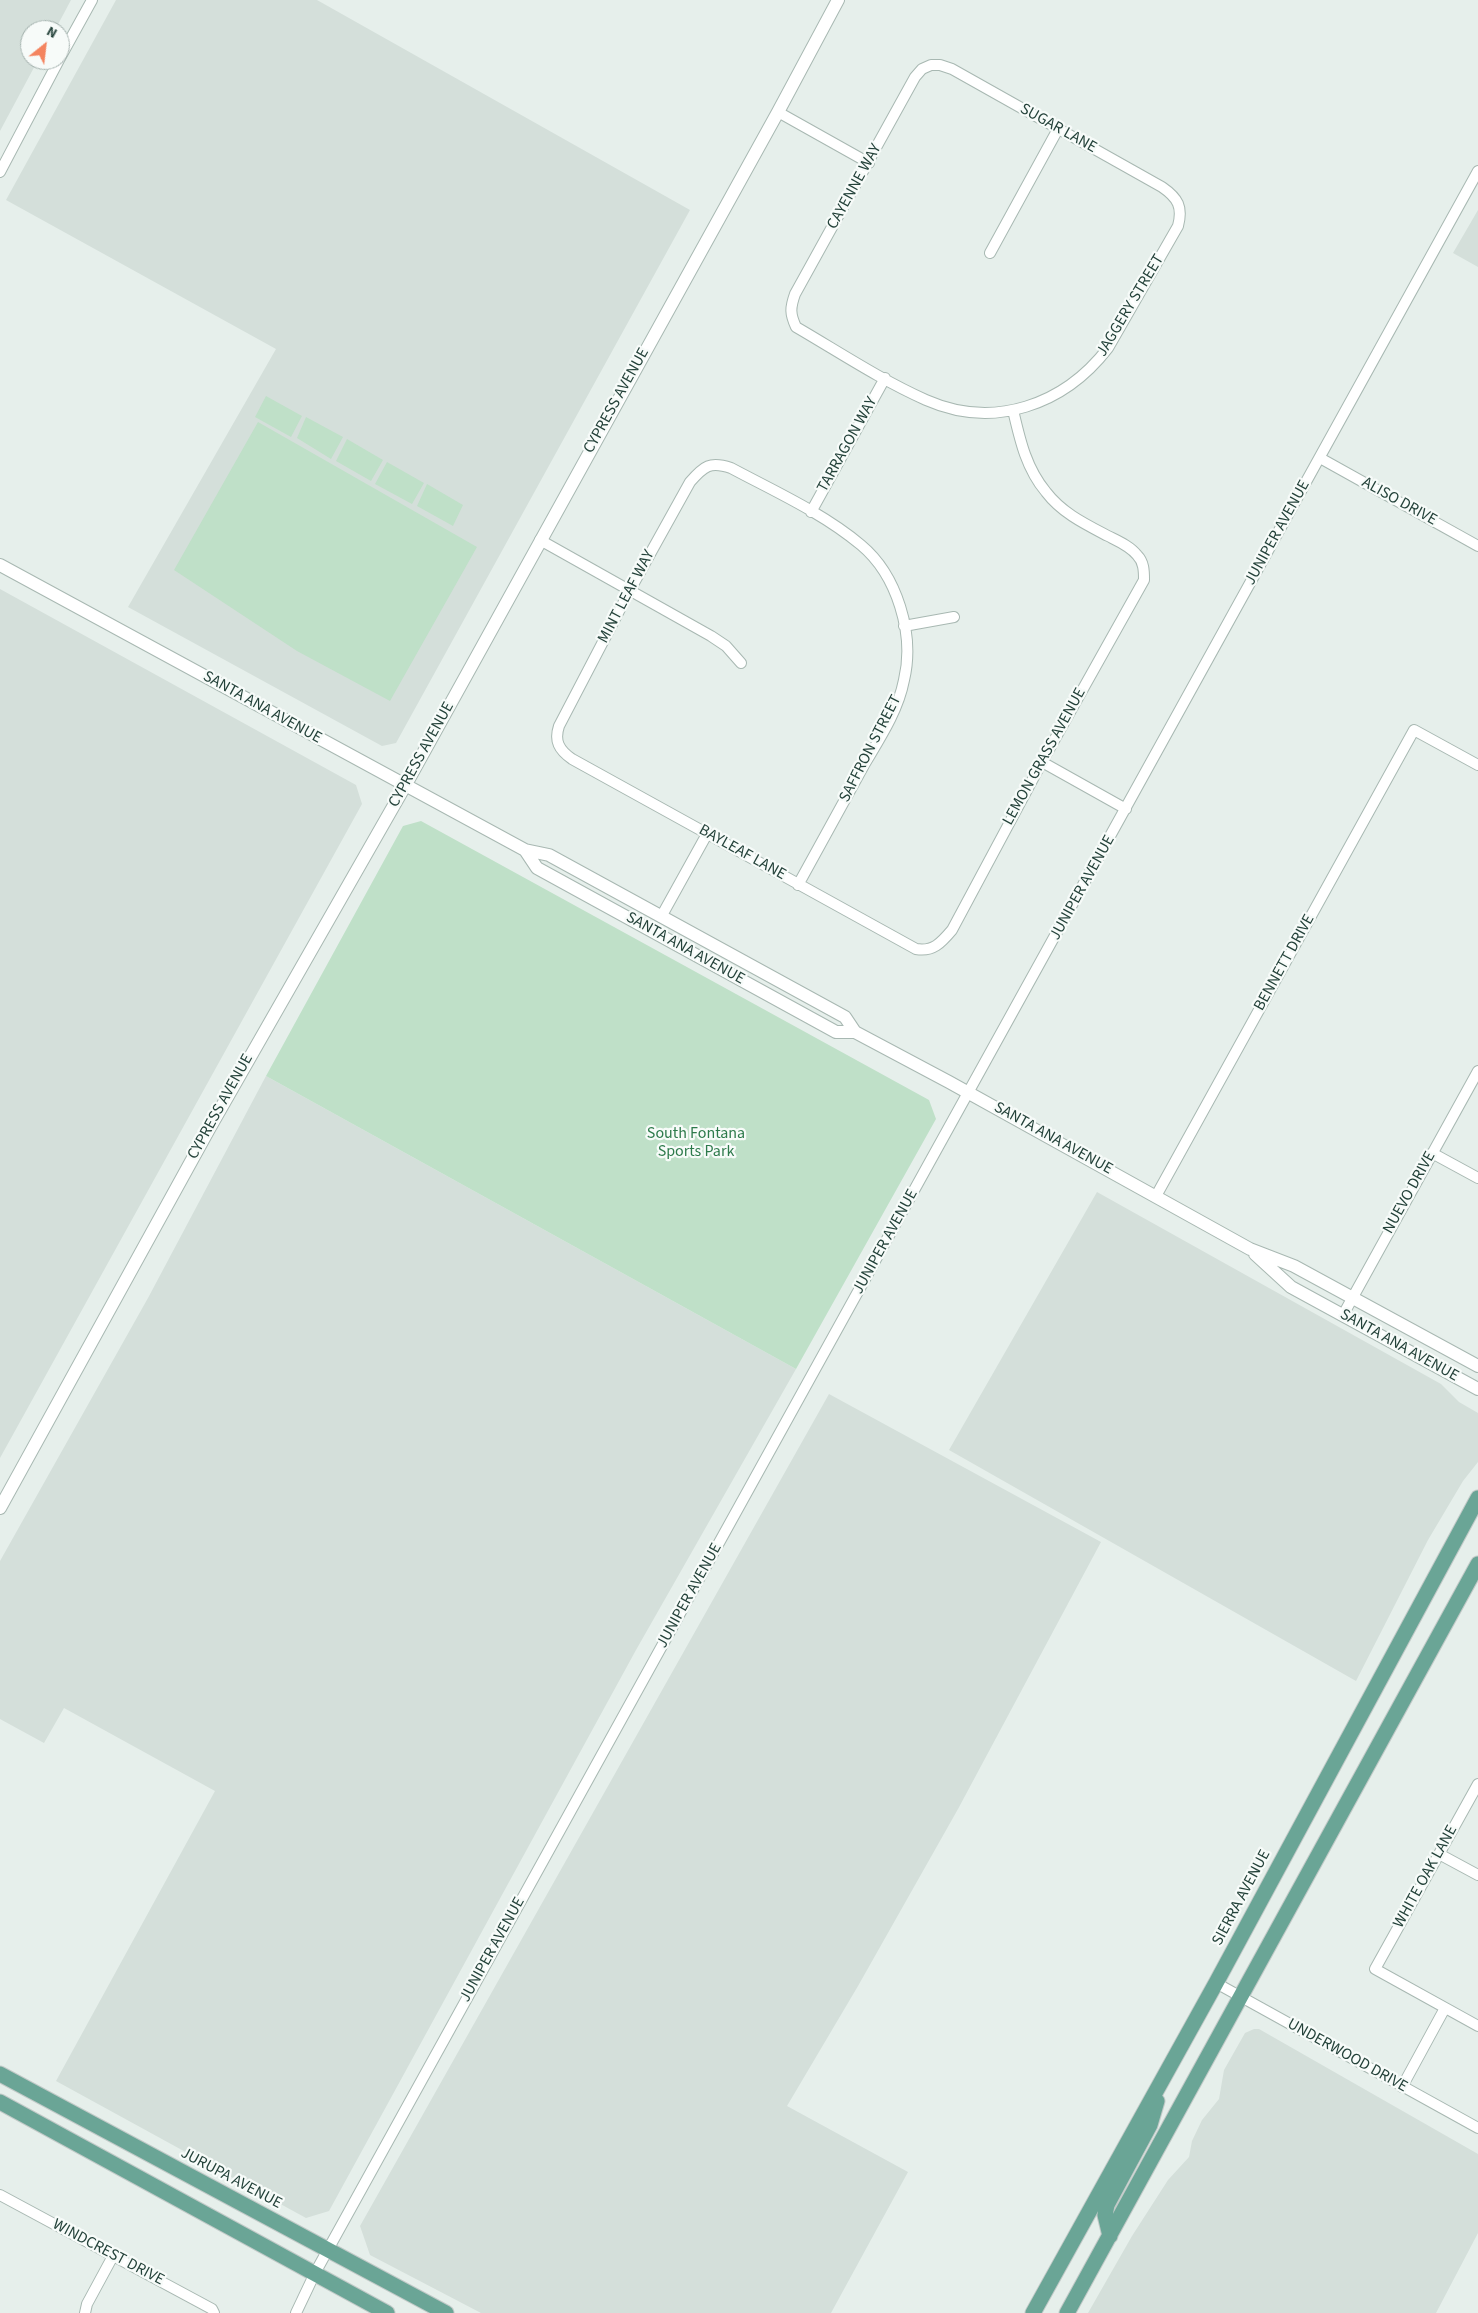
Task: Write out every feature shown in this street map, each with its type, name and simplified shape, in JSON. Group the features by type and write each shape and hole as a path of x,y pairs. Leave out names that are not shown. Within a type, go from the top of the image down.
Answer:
{"main road":[{"name":"SIERRA AVENUE","path":"1033,2313 1216,1983 1478,1498"},
{"path":"1067,2313 1478,1564"},
{"name":"JURUPA AVENUE","path":"0,2074 446,2313"},
{"path":"1110,2236 1105,2215 1108,2205 1150,2125 1160,2082"},
{"path":"0,2102 388,2313"}],"street":[{"path":"70,41 92,0"},
{"name":"CYPRESS AVENUE","path":"0,1508 209,1129 405,786 838,0"},
{"name":"SUGAR LANE","path":"931,65 940,65 952,70 1162,187 1174,195 1179,203"},
{"name":"CAYENNE WAY","path":"790,316 790,306 794,294 916,77 922,69 931,65"},
{"path":"0,172 54,70"},
{"path":"778,112 869,163"},
{"path":"990,253 1058,129"},
{"name":"JUNIPER AVENUE","path":"296,2313 328,2250 1478,172"},
{"name":"JAGGERY STREET","path":"790,316 796,327 926,400 950,408 978,412 1013,410 1050,399 1073,384 1096,363 1108,348 1178,226 1181,216 1179,203"},
{"name":"TARRAGON WAY","path":"811,512 885,378"},
{"name":"LEMON GRASS AVENUE","path":"935,947 952,930 1042,762 1144,580 1142,562 1129,548 1076,519 1060,507 1046,492 1033,474 1025,458 1013,410"},
{"name":"ALISO DRIVE","path":"1320,458 1478,546"},
{"name":"SAFFRON STREET","path":"713,464 730,468 847,534 876,559 894,590 904,626 907,661 905,679 897,703 798,885"},
{"name":"MINT LEAF WAY","path":"557,742 556,734 559,726 630,590 690,482 704,468 713,464"},
{"path":"540,540 726,646 741,664"},
{"name":"SANTA ANA AVENUE","path":"0,565 405,786 525,850 549,856 845,1017 854,1032"},
{"path":"904,626 954,617"},
{"name":"BENNETT DRIVE","path":"1156,1196 1414,730 1478,765"},
{"name":"BAYLEAF LANE","path":"557,742 560,748 572,759 916,949 926,950 935,947"},
{"path":"1042,762 1126,809"},
{"path":"661,917 707,834"},
{"name":"SANTA ANA AVENUE","path":"525,850 538,868 545,873 836,1032 854,1032 969,1093 1250,1248 1294,1266 1478,1366"},
{"name":"NUEVO DRIVE","path":"1343,1315 1478,1071"},
{"path":"1432,1153 1478,1178"},
{"name":"SANTA ANA AVENUE","path":"1250,1248 1291,1287 1478,1389"},
{"name":"WHITE OAK LANE","path":"1445,2008 1375,1969 1478,1784"},
{"path":"1439,1854 1478,1875"},
{"name":"UNDERWOOD DRIVE","path":"1216,1983 1478,2128"},
{"path":"1402,2086 1445,2008 1478,2026"},
{"name":"WINDCREST DRIVE","path":"0,2196 212,2309 214,2313"},
{"path":"85,2313 87,2304 113,2256"}],"shaded area":[{"path":"0,0 71,0 60,20 20,20 20,70 33,70 0,131"},
{"path":"116,0 317,0 690,210 396,743 382,746 128,607 276,349 6,200"},
{"path":"1478,210 1478,267 1453,253"},
{"path":"0,589 356,785 362,804 0,1458"},
{"path":"266,1076 796,1369 636,1650 329,2211 306,2218 56,2081 215,1791 64,1708 44,1743 0,1719 0,1561 148,1298"},
{"path":"1097,1192 1441,1384 1459,1402 1478,1413 1478,1462 1463,1481 1428,1540 1356,1681 949,1450"},
{"path":"829,1394 1101,1542 958,1809 858,1986 787,2106 908,2172 831,2313 481,2313 370,2255 360,2226"},
{"path":"1259,2029 1478,2154 1478,2233 1436,2313 1088,2313 1132,2236 1168,2180 1189,2157 1192,2141 1202,2120 1219,2099 1224,2070 1245,2033"}],"green space":[{"path":"266,396 302,416 291,437 255,417"},
{"path":"306,417 343,437 331,459 297,438"},
{"path":"258,422 477,547 390,701 297,651 174,570"},
{"path":"347,439 383,460 371,481 336,461"},
{"path":"387,462 424,483 412,504 375,484"},
{"path":"427,484 463,505 453,526 417,506"},
{"name":"South Fontana Sports Park","path":"421,821 929,1100 936,1119 796,1369 266,1076 403,826"}]}
